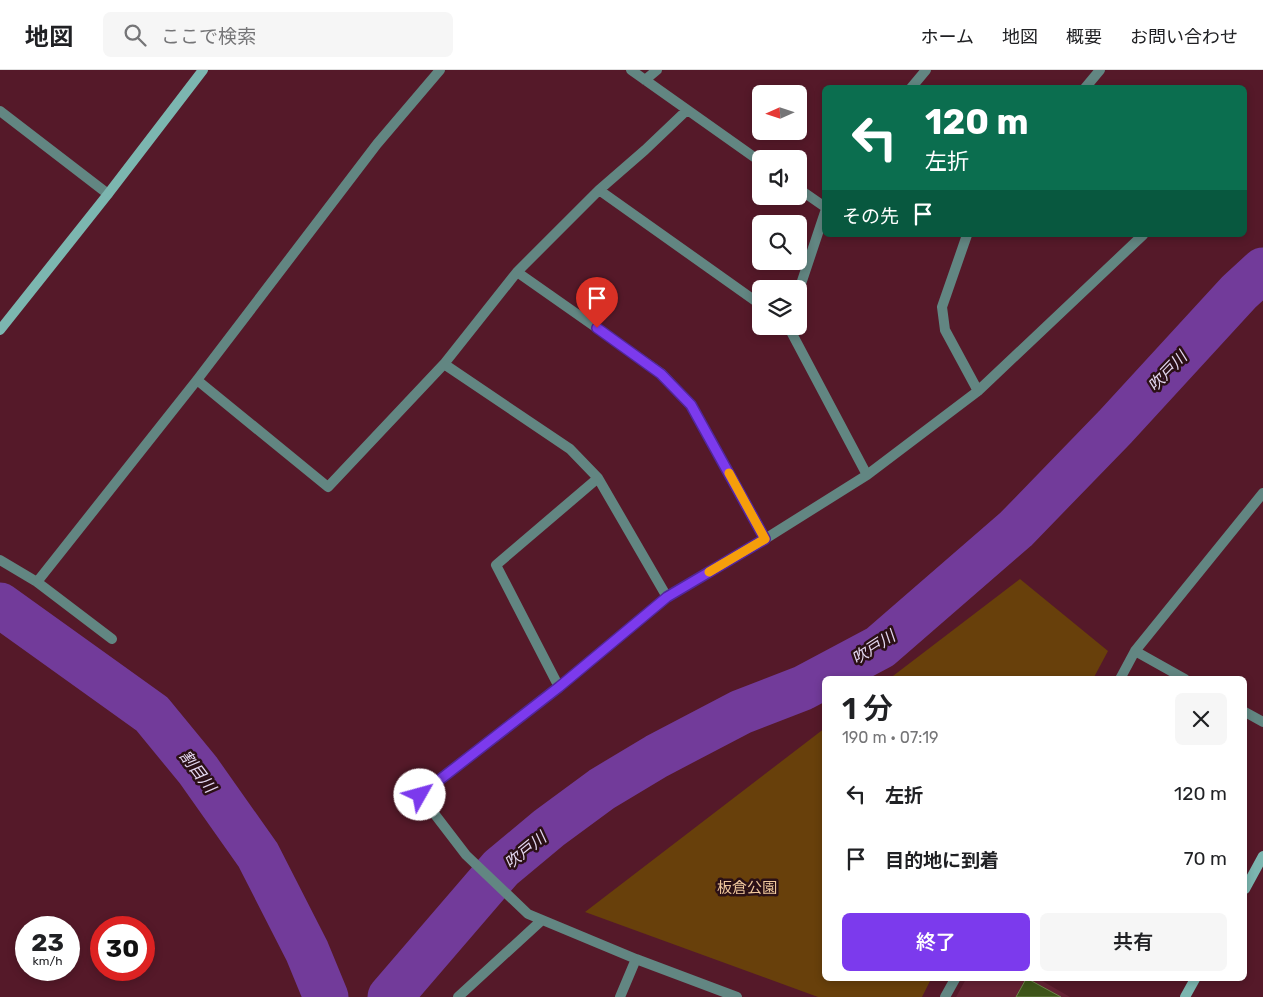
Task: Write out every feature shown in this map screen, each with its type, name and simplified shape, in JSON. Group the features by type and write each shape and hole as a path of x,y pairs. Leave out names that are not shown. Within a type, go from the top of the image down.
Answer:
{"street":[{"path":"0,330 203,70"},
{"path":"37,582 197,380 377,144 440,70"},
{"path":"631,70 752,156"},
{"path":"645,80 657,70"},
{"path":"914,85 926,70"},
{"path":"1088,85 1100,70"},
{"path":"197,380 328,487 444,364 517,272 599,190 687,110"},
{"path":"0,111 108,194"},
{"path":"599,190 752,299"},
{"path":"807,195 822,205"},
{"path":"802,280 822,221"},
{"path":"966,237 942,307 944,330 978,391"},
{"path":"738,997 636,960 528,914 466,855 420,795 559,687 667,597 765,539 867,475 978,391 1141,237"},
{"path":"517,272 661,374 691,405 765,539"},
{"path":"793,335 867,475"},
{"path":"444,364 570,450 598,478 667,597"},
{"path":"559,687 496,565 598,478"},
{"path":"1122,676 1135,651 1263,493"},
{"path":"0,560 37,582 112,639"},
{"path":"1135,651 1180,676"},
{"path":"1247,713 1263,722"},
{"path":"1247,885 1263,856"},
{"path":"458,997 542,920"},
{"path":"620,997 636,960"},
{"path":"945,997 954,981"},
{"path":"1185,997 1195,981"}],"shaded area":[{"path":"965,981 1042,981 1070,997 956,997"}],"green space":[{"path":"1020,579 1108,651 1095,676 893,676"},
{"name":"板倉公園","path":"822,730 822,981 930,981 922,997 818,997 585,912"}],"building":[{"path":"1025,981 1032,981 1061,997 1016,997"}],"waterway":[{"name":"吹戸川","path":"826,676 880,647 1016,529 1115,427 1239,292 1263,270"},
{"name":"割目川","path":"0,605 152,714 198,770 258,855 307,951 326,997"},
{"name":"吹戸川","path":"390,997 501,868 549,828 602,789 657,756 741,712 803,688 822,678"}],"slow traffic":[{"path":"709,572 765,539 729,473"}],"route":[{"path":"420,795 559,687 667,597 765,539 691,405 661,374 597,328"}]}
